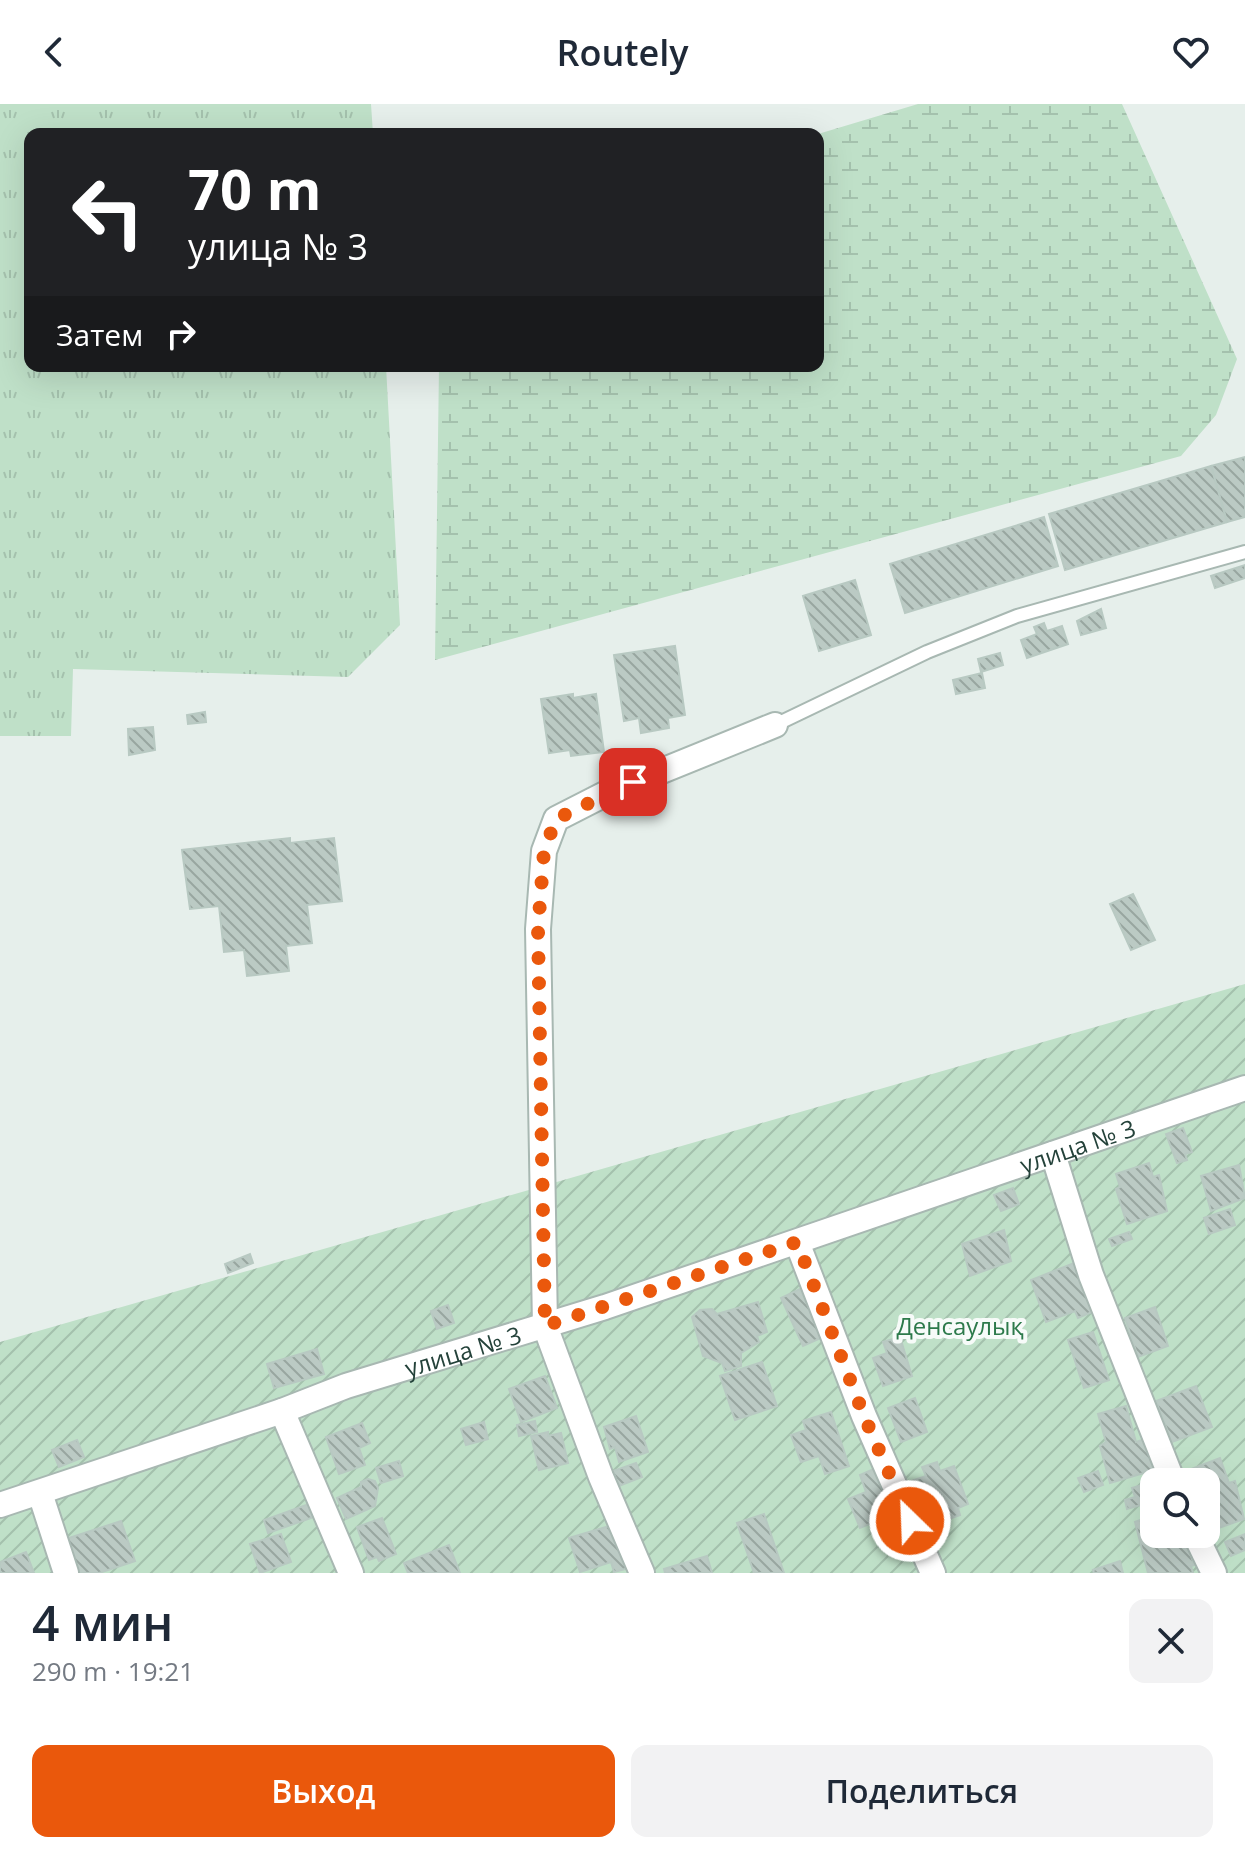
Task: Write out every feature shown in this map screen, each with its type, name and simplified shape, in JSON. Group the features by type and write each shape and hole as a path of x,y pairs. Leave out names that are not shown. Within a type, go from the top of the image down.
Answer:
{"street":[{"path":"642,1573 579,1421 545,1326 538,929 544,851 556,819 605,794 775,725"},
{"name":"улица № 3","path":"0,1505 282,1411 346,1386 545,1326 797,1242 1245,1088"},
{"path":"1053,1154 1091,1275 1167,1468"},
{"path":"797,1242 864,1416 933,1573"},
{"path":"282,1411 351,1573"},
{"path":"40,1493 66,1573"},
{"path":"1202,1548 1214,1573"}],"lane":[{"path":"775,725 927,652 1017,616 1245,552"}],"green space":[{"path":"0,104 371,104 373,128 24,128 24,372 386,372 400,625 348,677 73,669 71,736 0,736"},
{"path":"918,104 1122,104 1237,359 1216,415 1181,456 435,660 439,372 824,372 824,132"},
{"name":"Денсаулық","path":"1245,984 1245,1573 0,1573 0,1342"}],"building":[{"path":"1245,457 1245,517 1227,522 1211,466"},
{"path":"1211,466 1227,522 1065,570 1049,514"},
{"path":"1044,517 1058,566 905,613 890,564"},
{"path":"1245,565 1245,578 1215,588 1211,576"},
{"path":"855,580 871,635 819,651 803,596"},
{"path":"1101,609 1106,628 1081,635 1077,621"},
{"path":"1044,623 1047,631 1062,626 1068,644 1027,658 1021,640 1037,634 1034,627"},
{"path":"675,646 685,715 668,718 669,728 641,733 639,718 624,721 614,655"},
{"path":"1000,653 1003,665 981,672 978,659"},
{"path":"982,673 985,688 956,694 953,680"},
{"path":"573,694 573,698 596,694 604,752 571,756 570,750 549,753 541,699"},
{"path":"205,712 206,722 188,724 187,715"},
{"path":"153,727 155,750 129,755 128,729"},
{"path":"290,838 290,843 334,838 342,901 307,905 312,943 286,946 289,971 247,976 244,950 224,952 219,906 190,909 182,850"},
{"path":"1133,894 1155,940 1131,950 1110,904"},
{"path":"1183,1128 1192,1152 1185,1154 1187,1160 1177,1163 1166,1134"},
{"path":"1149,1163 1153,1177 1159,1175 1167,1211 1127,1224 1116,1189 1120,1187 1116,1174"},
{"path":"1239,1165 1245,1198 1211,1211 1201,1176"},
{"path":"1013,1188 1019,1204 1001,1211 994,1195"},
{"path":"1230,1209 1235,1225 1209,1234 1204,1218"},
{"path":"1004,1230 1011,1261 970,1276 962,1244"},
{"path":"1129,1232 1132,1239 1112,1246 1109,1239"},
{"path":"250,1254 253,1263 228,1273 225,1264"},
{"path":"1074,1263 1092,1312 1078,1318 1075,1311 1046,1322 1031,1280"},
{"path":"800,1289 823,1337 803,1346 781,1298"},
{"path":"758,1302 767,1332 757,1336 759,1342 741,1353 741,1366 725,1371 722,1363 703,1356 692,1317 700,1310 712,1309 717,1314"},
{"path":"448,1305 454,1323 437,1329 431,1311"},
{"path":"1155,1307 1168,1346 1138,1357 1125,1318"},
{"path":"1093,1332 1109,1380 1084,1388 1068,1340"},
{"path":"900,1337 912,1376 883,1386 873,1358 887,1353 883,1342"},
{"path":"317,1349 324,1374 274,1388 267,1364"},
{"path":"762,1362 777,1406 735,1420 720,1376"},
{"path":"545,1376 557,1408 521,1422 509,1389"},
{"path":"1196,1386 1212,1427 1172,1442 1156,1401"},
{"path":"915,1398 927,1432 901,1442 888,1408"},
{"path":"1126,1406 1136,1442 1145,1439 1153,1468 1140,1468 1140,1474 1110,1483 1100,1446 1106,1442 1098,1414"},
{"path":"831,1412 849,1466 825,1474 819,1456 801,1462 791,1435 806,1430 803,1421"},
{"path":"636,1416 648,1452 619,1462 615,1447 610,1449 604,1427"},
{"path":"535,1421 537,1432 519,1436 517,1425"},
{"path":"484,1422 488,1439 466,1445 461,1429"},
{"path":"362,1423 370,1443 359,1448 365,1465 339,1474 326,1437"},
{"path":"548,1432 548,1436 561,1433 568,1463 539,1470 531,1436"},
{"path":"77,1440 84,1457 59,1467 52,1450"},
{"path":"1220,1458 1229,1483 1235,1481 1244,1519 1220,1528 1220,1468 1194,1468"},
{"path":"399,1461 403,1476 381,1483 376,1468"},
{"path":"937,1462 940,1471 954,1466 968,1504 958,1508 960,1515 928,1526 911,1481 926,1476 922,1467"},
{"path":"636,1463 642,1477 619,1486 613,1471"},
{"path":"878,1467 905,1532 891,1538 883,1518 860,1528 848,1499 866,1492 860,1475"},
{"path":"1098,1471 1103,1485 1084,1492 1078,1478"},
{"path":"368,1479 375,1481 378,1488 375,1506 346,1519 337,1498 361,1487 361,1482"},
{"path":"1140,1486 1140,1505 1127,1509 1125,1500 1135,1497 1132,1488"},
{"path":"309,1504 314,1517 268,1533 264,1520"},
{"path":"764,1514 784,1573 754,1573 737,1523"},
{"path":"382,1518 396,1554 379,1561 377,1557 369,1560 357,1527"},
{"path":"1140,1520 1140,1542 1135,1522"},
{"path":"121,1521 135,1561 99,1573 74,1573 63,1540"},
{"path":"616,1524 629,1568 614,1572 611,1562 580,1572 569,1538"},
{"path":"281,1534 291,1562 260,1573 250,1544"},
{"path":"1245,1534 1245,1550 1231,1556 1225,1542"},
{"path":"449,1545 460,1573 408,1573 404,1563"},
{"path":"1142,1548 1189,1548 1193,1573 1148,1573"},
{"path":"26,1552 34,1573 0,1573 0,1562"},
{"path":"707,1556 712,1573 665,1573 664,1569"},
{"path":"1120,1561 1123,1573 1094,1573 1093,1570"}],"route":[{"path":"633,782 556,819 544,851 538,929 545,1326 797,1242 864,1416 910,1521"}]}
